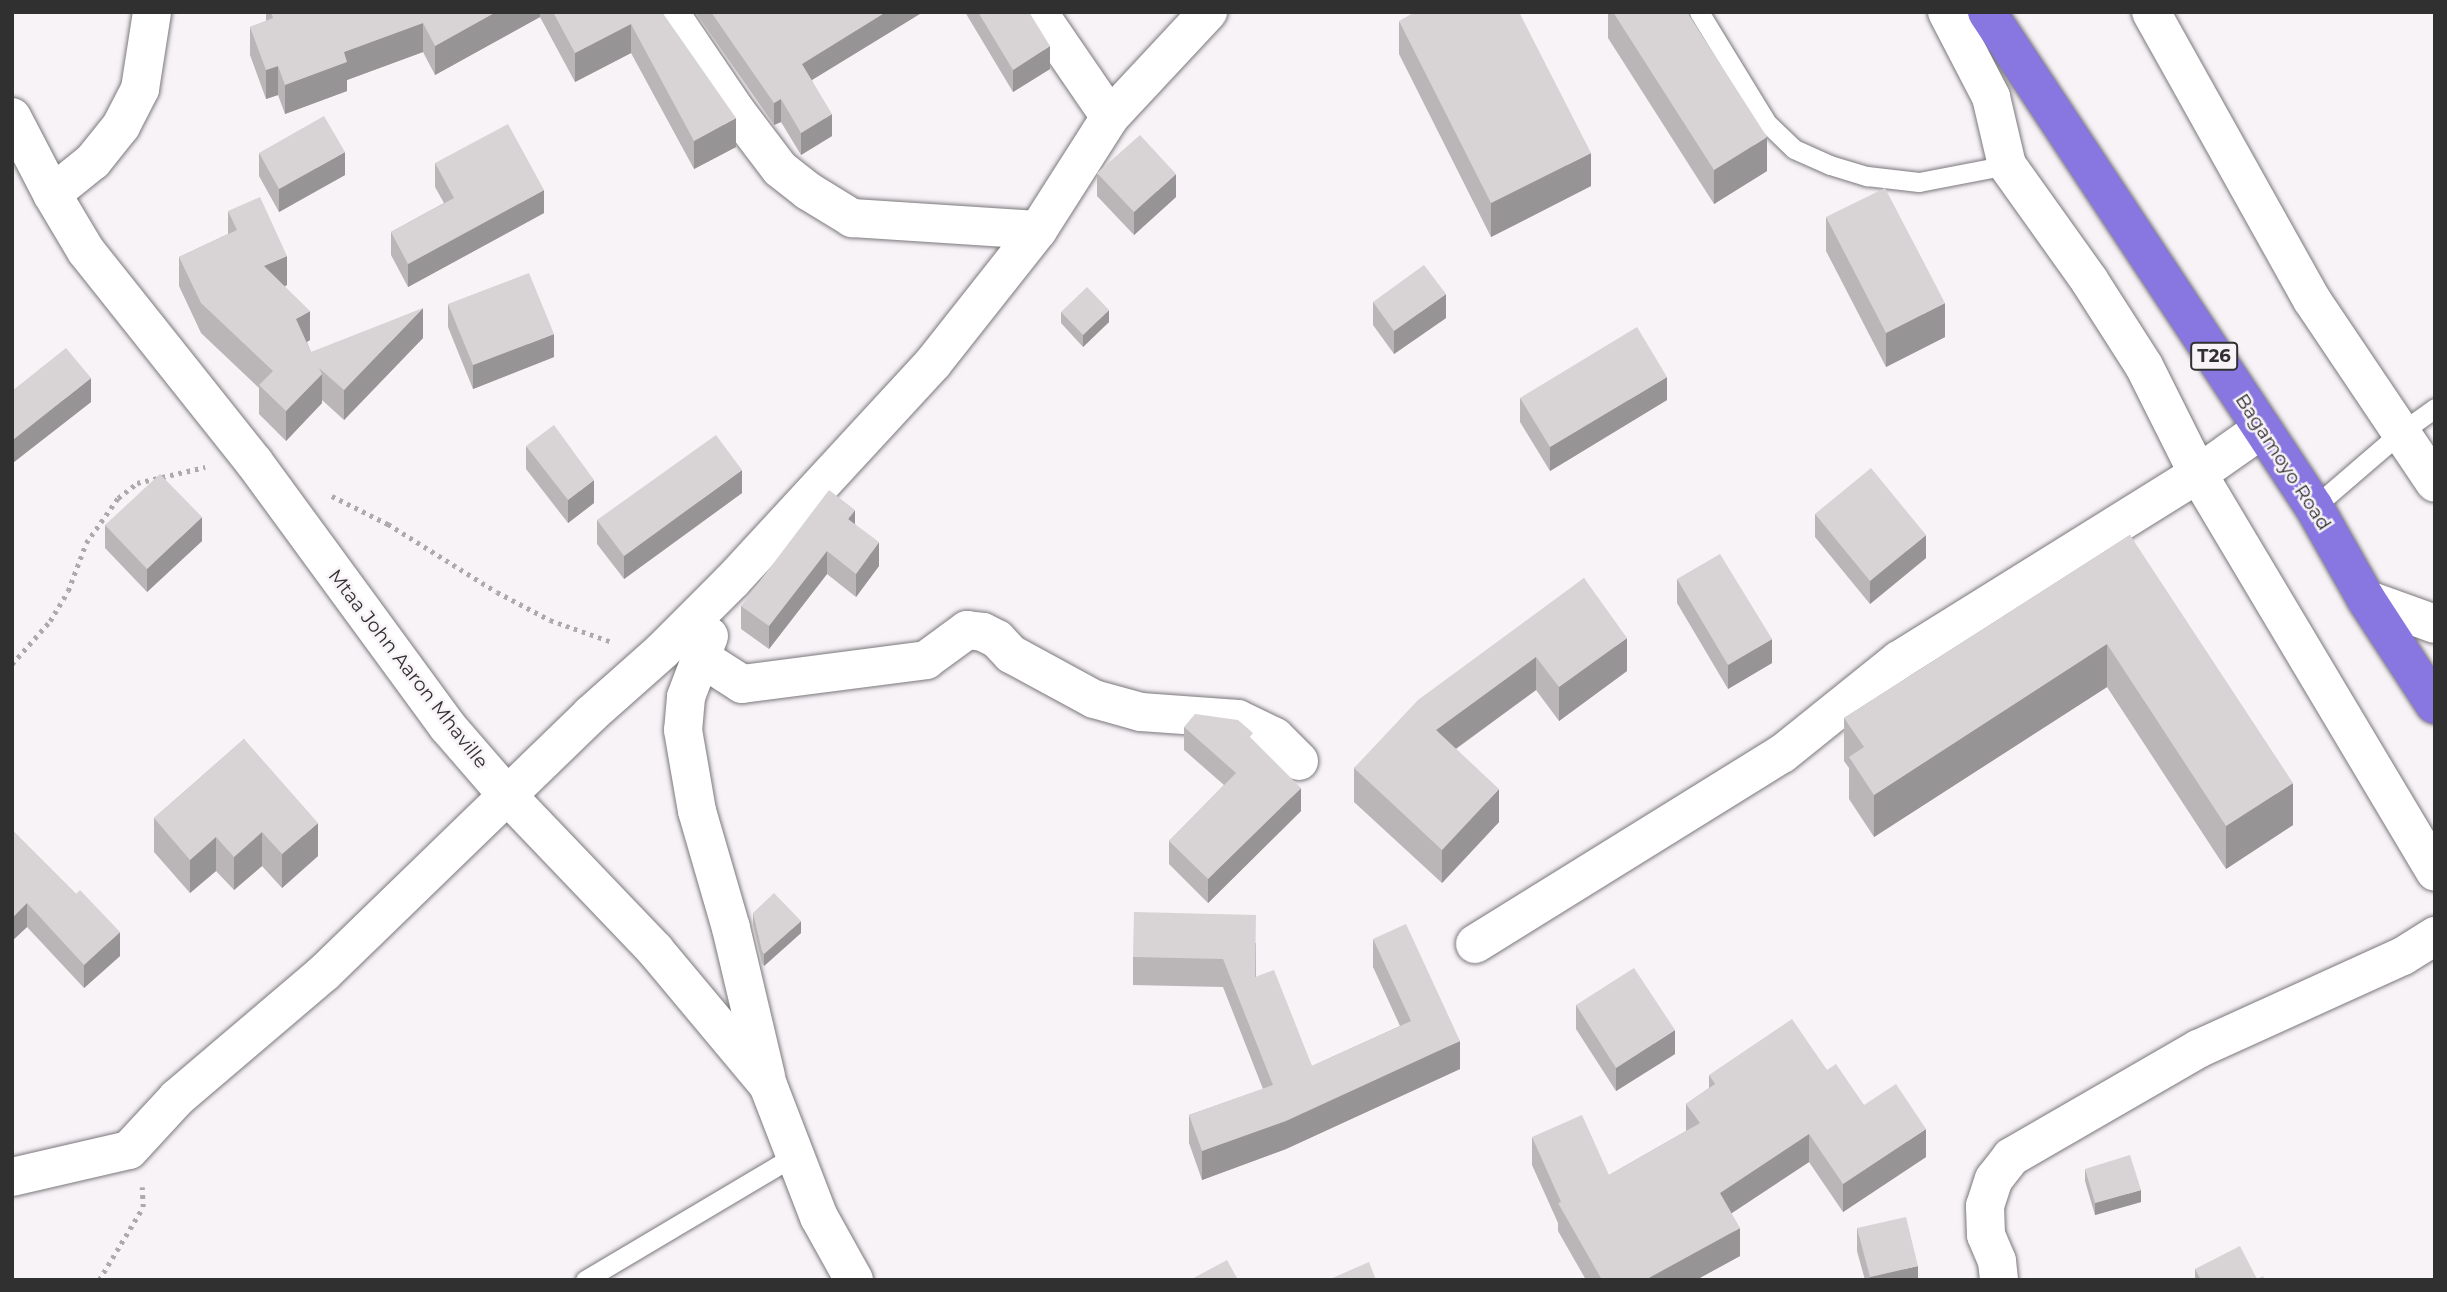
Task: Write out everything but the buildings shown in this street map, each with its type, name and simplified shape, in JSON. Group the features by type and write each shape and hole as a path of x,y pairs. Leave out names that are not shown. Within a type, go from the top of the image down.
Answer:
{"highway":[{"name":"Bagamoyo Road","path":"1987,12 2314,507 2366,598 2435,705"}],"street":[{"path":"52,194 93,161 121,126 140,89 152,12"},
{"path":"669,12 736,111 780,169 808,191 852,218 1038,230"},
{"path":"1038,12 1110,117"},
{"path":"12,1177 129,1150 177,1098 324,973 507,795 662,650 733,580 933,363 1038,230 1110,117 1208,12"},
{"path":"1947,12 1991,97 2007,165 2089,280 2144,366 2198,474 2435,872"},
{"path":"2151,12 2312,300 2435,483"},
{"name":"Mtaa John Aaron Mhaville","path":"12,117 52,194 86,250 254,462 448,727 507,795 655,950 768,1085 819,1217 854,1280"},
{"path":"1475,944 1782,754 1899,660 2198,474 2262,429"},
{"path":"733,580 686,697 683,730 688,768 731,928 768,1085"},
{"path":"2366,598 2435,624"},
{"path":"700,657 742,684 926,660 967,630 975,631 997,639 1011,654 1094,699 1140,712 1238,719 1275,737 1299,761"},
{"path":"1999,1280 1997,1261 1986,1235 1985,1206 1994,1179 2011,1157 2198,1049 2403,956 2435,936"}],"lane":[{"path":"1699,12 1767,123 1794,149 1830,166 1867,176 1919,182 2007,165"},
{"path":"2314,507 2400,433 2435,408"},
{"path":"585,1280 794,1156"}],"path":[{"path":"12,664 50,621 68,591 86,543 118,498 137,483 179,471 254,462"},
{"path":"322,491 388,524 497,592 550,620 617,644 662,650"},
{"path":"99,1280 143,1207 145,1194 129,1150"}]}
